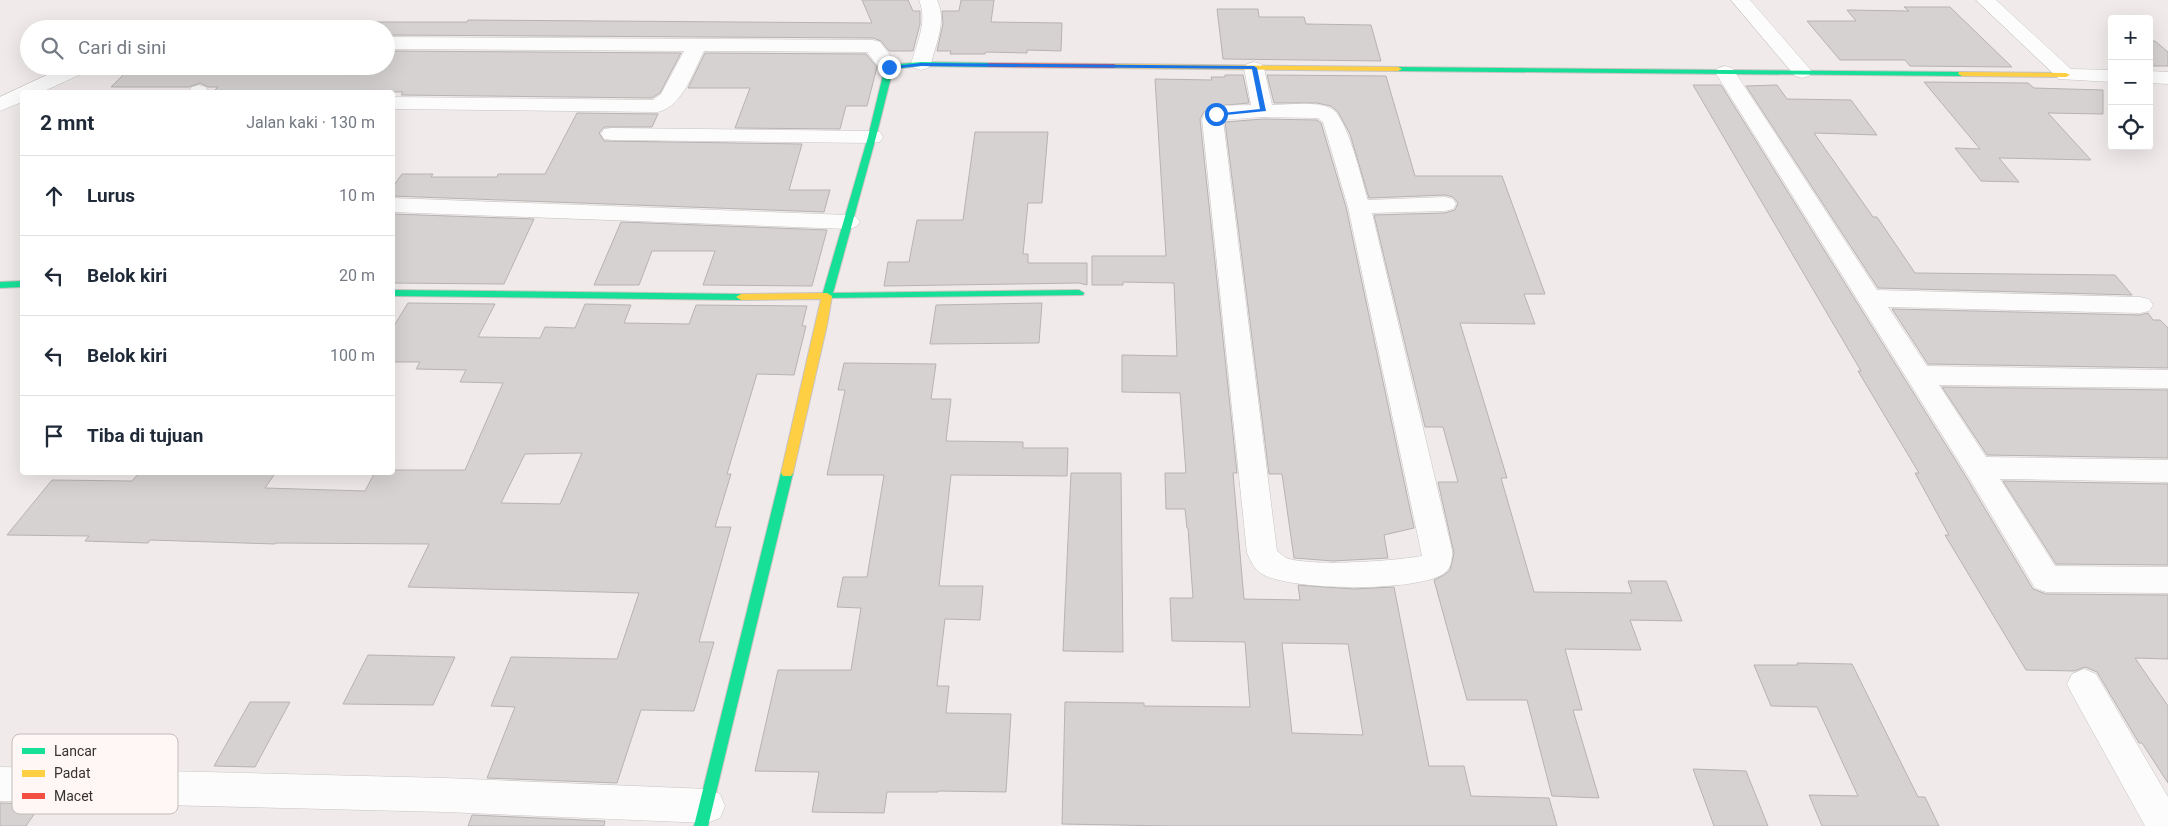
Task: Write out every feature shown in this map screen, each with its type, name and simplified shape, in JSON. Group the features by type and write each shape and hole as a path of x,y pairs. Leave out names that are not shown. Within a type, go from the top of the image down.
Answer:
{"street":[{"path":"921,64 932,20 932,9 928,0"},
{"path":"1740,0 1802,72"},
{"path":"1984,0 2066,75"},
{"path":"395,43 872,46 889,67"},
{"path":"395,103 658,106 669,98 697,45"},
{"path":"889,67 921,64 2108,76"},
{"path":"178,788 444,795 704,816 822,326 827,296 872,137 889,67"},
{"path":"1254,68 1263,111"},
{"path":"1725,72 1978,468 2046,579 2168,580"},
{"path":"31,90 64,75"},
{"path":"2153,77 2168,78"},
{"path":"0,105 20,96"},
{"path":"1263,111 1322,112 1328,115 1333,122 1359,207 1437,550 1437,561 1431,567 1410,571 1332,573 1287,570 1271,564 1262,553 1212,119 1213,116 1220,114 1263,111"},
{"path":"612,134 872,137"},
{"path":"1359,207 1445,204"},
{"path":"395,205 848,222"},
{"path":"0,285 20,284"},
{"path":"395,293 827,296 1079,293"},
{"path":"1870,298 2140,305"},
{"path":"1919,375 2168,379"},
{"path":"1978,468 2168,471"},
{"path":"2084,684 2165,826"}],"building":[{"path":"862,0 908,0 913,11 920,11 920,24 913,51 889,51 881,41 873,38 395,35 395,22 467,22 468,20 872,23"},
{"path":"961,0 994,0 991,22 1062,23 1061,51 1027,50 1027,53 986,52 985,54 950,54 951,51 937,51 943,24 942,11 959,11"},
{"path":"1904,7 1950,7 2012,67 1910,66 1905,60 1840,60 1807,21 1856,21 1847,10 1909,11"},
{"path":"1217,9 1258,9 1259,17 1304,17 1306,24 1371,25 1381,61 1223,59"},
{"path":"2153,41 2168,52 2168,66 2153,66"},
{"path":"395,51 681,53 660,93 652,98 401,95 403,92 395,92 395,90 215,90 218,87 208,87 200,83 189,87 111,87 123,75 395,75"},
{"path":"705,53 866,54 877,67 867,106 846,106 840,129 735,128 750,88 688,88"},
{"path":"1225,75 1243,75 1249,103 1216,106 1204,112 1200,119 1237,473 1233,473 1244,599 1300,600 1298,585 1353,589 1394,587 1429,766 1464,766 1471,796 1549,798 1557,826 1171,826 1062,824 1065,702 1144,703 1144,706 1250,707 1245,642 1172,641 1170,598 1193,598 1185,509 1166,509 1165,473 1186,473 1180,393 1122,392 1122,355 1177,356 1174,283 1123,282 1123,285 1092,285 1092,256 1166,256 1155,79 1212,80 1211,77 1225,77","holes":["1282,643 1348,644 1363,735 1292,733"]},
{"path":"1267,75 1386,76 1415,176 1502,176 1545,294 1524,294 1535,324 1460,323 1507,478 1501,478 1534,592 1632,593 1628,581 1666,581 1682,621 1630,620 1641,650 1565,649 1582,710 1573,710 1599,798 1552,796 1527,700 1467,700 1434,580 1450,570 1454,553 1438,482 1458,482 1443,427 1425,427 1374,215 1445,213 1455,210 1458,203 1453,197 1445,195 1369,198 1350,134 1338,112 1331,106 1317,103 1274,103"},
{"path":"1924,82 2028,83 2034,88 2103,90 2103,114 2048,113 2091,160 1999,158 2019,182 1981,181 1955,148 1980,149"},
{"path":"1693,85 1721,85 1966,477 2033,589 2046,594 2168,595 2168,659 2135,658 2168,706 2168,783 2142,743 2139,743 2097,672 2085,667 2074,671 2026,670 1945,535 1949,535 1915,473 1919,473 1858,371 1861,371"},
{"path":"1777,85 1787,99 1851,100 1877,135 1814,133 1873,217 1877,217 1915,273 2115,275 2132,295 1878,288 1746,86"},
{"path":"577,113 658,114 652,127 604,127 599,133 604,141 802,144 789,190 830,190 824,212 395,196 395,184 402,174 433,174 431,177 497,177 498,174 545,174"},
{"path":"1263,119 1317,120 1321,123 1346,207 1414,528 1384,535 1388,558 1333,561 1294,558 1282,474 1269,474 1225,122"},
{"path":"975,132 1048,132 1042,203 1028,203 1023,254 1028,254 1028,263 1087,263 1087,285 1079,283 884,286 888,262 909,262 917,220 963,220"},
{"path":"395,214 534,219 504,284 395,283"},
{"path":"621,222 827,230 812,286 703,285 715,251 652,251 639,285 594,285"},
{"path":"408,303 495,304 478,337 540,338 545,327 575,328 585,304 631,305 624,323 689,324 696,305 807,306 802,326 806,326 794,375 757,374 727,474 731,474 715,527 731,527 699,642 714,642 694,711 641,710 617,783 487,778 515,707 491,706 511,657 617,659 639,593 408,587 429,544 275,544 150,540 148,543 85,541 89,536 7,535 52,480 132,481 137,475 274,475 265,488 365,491 373,475 395,475 395,470 465,470 503,383 460,382 466,370 416,369 420,362 395,362 395,324","holes":["582,453 560,504 501,503 525,454"]},
{"path":"1042,303 1039,343 930,344 936,305"},
{"path":"1892,309 2140,315 2148,313 2153,320 2160,320 2168,328 2168,368 1928,364"},
{"path":"844,363 936,364 931,399 951,399 946,441 1023,442 1023,448 1068,448 1067,476 951,475 939,586 983,586 980,620 945,619 937,686 949,686 946,713 1011,714 1006,792 887,792 884,813 812,812 819,772 755,771 778,670 851,670 861,608 837,607 843,577 867,577 884,475 827,475 845,390 838,390"},
{"path":"1942,387 2168,390 2168,458 1987,455"},
{"path":"1071,473 1121,473 1123,652 1063,651"},
{"path":"2003,481 2168,484 2168,565 2056,564"},
{"path":"368,655 455,657 433,705 343,704"},
{"path":"1797,663 1852,664 1918,797 1925,797 1939,826 1822,826 1809,795 1858,796 1817,707 1771,706 1754,665 1798,665"},
{"path":"250,702 290,702 255,767 214,766"},
{"path":"1693,769 1746,771 1768,826 1714,826"},
{"path":"0,803 12,803 12,814 34,814 26,826 0,826"},
{"path":"472,815 605,821 604,826 468,826"}],"traffic: fast":[{"path":"991,65 921,64 889,67 872,137 827,296 1079,293"},
{"path":"1398,69 1962,74"},
{"path":"0,285 20,284"},
{"path":"395,293 741,297"},
{"path":"701,826 787,473"}],"traffic: slow":[{"path":"1114,66 1398,69"},
{"path":"1962,74 2066,75"},
{"path":"741,297 827,296 822,325 787,473"}],"traffic: jam":[{"path":"991,65 1114,66"}],"route":[{"path":"889,67 921,64 1254,68 1263,111 1216,114"}]}
